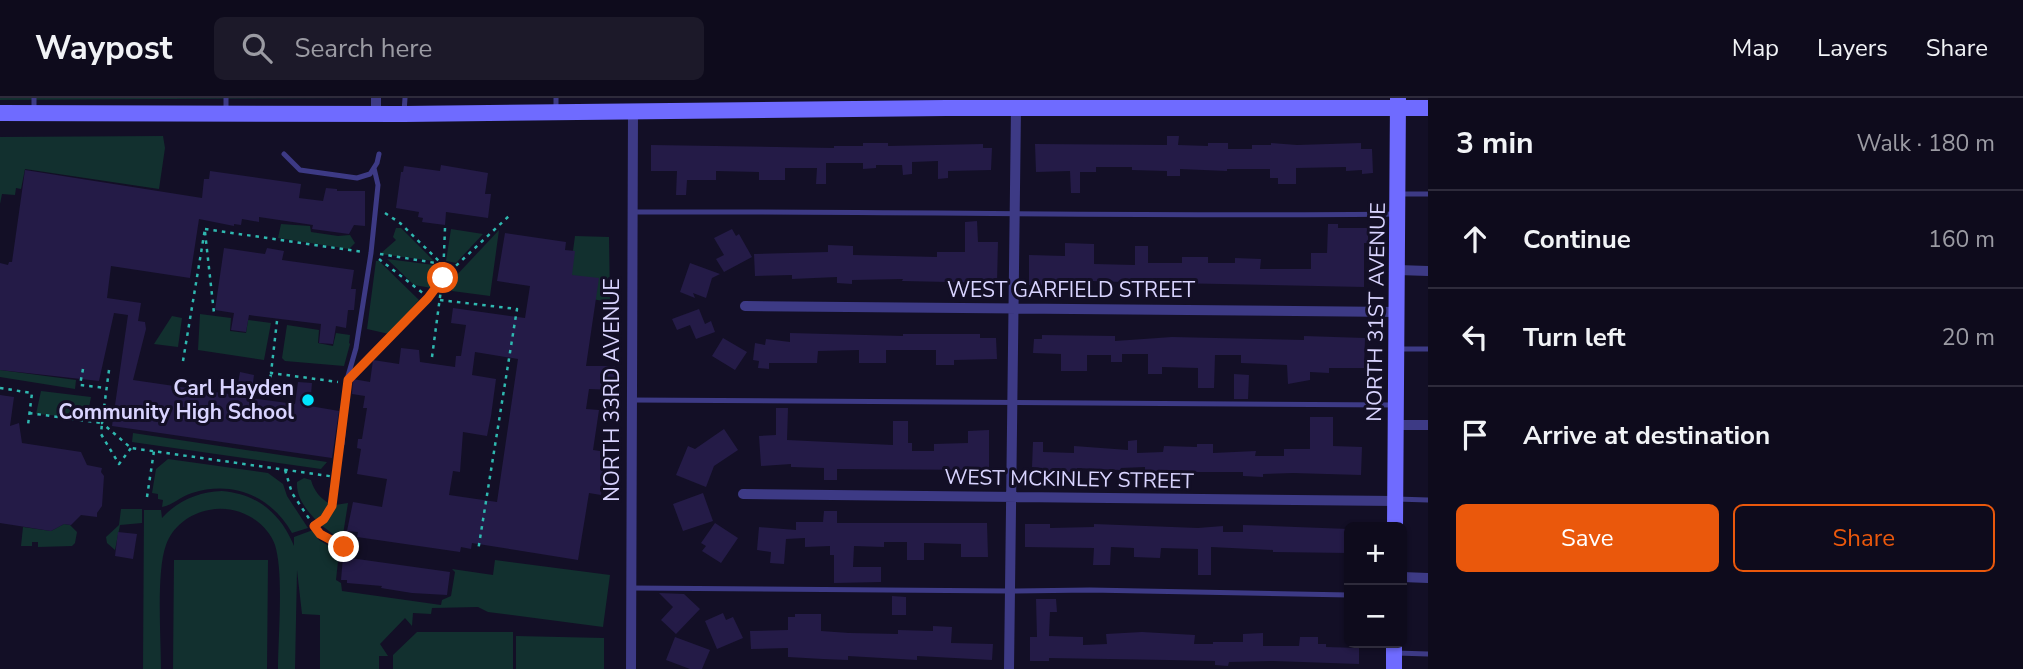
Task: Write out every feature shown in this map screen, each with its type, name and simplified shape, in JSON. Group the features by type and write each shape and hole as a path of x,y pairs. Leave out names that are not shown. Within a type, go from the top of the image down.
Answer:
{"street":[{"path":"0,113 34,105 555,105 633,111 848,104 946,103 1016,108 1084,103 1398,103 1428,108"},
{"name":"NORTH 31ST AVENUE","path":"1395,522 1398,103"},
{"path":"1009,669 1016,108"},
{"name":"NORTH 33RD AVENUE","path":"631,669 633,111"},
{"path":"1398,270 1428,271"},
{"name":"WEST GARFIELD STREET","path":"746,306 1396,312"},
{"path":"1396,425 1428,425"},
{"name":"WEST MCKINLEY STREET","path":"743,494 1395,500"},
{"path":"1407,577 1428,578"}],"lane":[{"path":"284,155 300,170 357,178 370,174 379,154"},
{"path":"342,444 348,382 371,253 378,185 374,169"},
{"path":"1398,194 1428,194"},
{"path":"632,212 1189,216 1398,214"},
{"path":"1396,349 1428,349"},
{"path":"631,400 1396,405"},
{"path":"1395,500 1428,500"},
{"path":"630,588 1090,590 1344,595"},
{"path":"1394,655 1428,654"}],"path":[{"path":"376,206 400,223 442,264"},
{"path":"271,373 348,382 428,298 443,278 510,215"},
{"path":"432,357 443,278 445,228"},
{"path":"205,229 442,264"},
{"path":"205,229 214,313"},
{"path":"183,361 205,229"},
{"path":"371,253 428,298"},
{"path":"440,300 517,309 478,551"},
{"path":"268,395 277,321"},
{"path":"83,369 80,385 107,388"},
{"path":"109,370 101,434 119,464 131,448"},
{"path":"0,388 32,393 28,425"},
{"path":"29,413 102,423 131,448 337,477"},
{"path":"314,526 324,519 332,506 342,444"},
{"path":"146,497 153,451"},
{"path":"285,470 292,493 320,534 344,547"}],"green space":[{"path":"0,98 363,98 0,100"},
{"path":"163,136 165,148 159,189 25,169 21,189 16,188 15,195 2,194 0,204 0,137"},
{"path":"281,224 310,226 311,232 350,235 355,243 349,249 278,238"},
{"path":"396,228 401,228 434,261 380,254 396,240 393,237"},
{"path":"451,229 483,234 456,263 446,261"},
{"path":"499,230 490,296 452,291 454,278"},
{"path":"575,236 609,237 610,302 567,295"},
{"path":"387,259 434,265 432,288 414,285"},
{"path":"376,261 419,300 389,334 367,329"},
{"path":"200,314 231,318 230,331 246,333 248,320 271,323 264,360 198,350"},
{"path":"172,316 182,318 178,347 154,344"},
{"path":"287,325 319,330 318,343 333,346 336,333 350,335 344,366 285,361 282,358"},
{"path":"0,370 76,380 75,389 0,377"},
{"path":"41,391 91,397 87,418 36,414"},
{"path":"133,433 327,462 321,469 132,442"},
{"path":"168,459 268,473 283,484 287,496 308,528 292,533 273,509 250,494 236,490 207,489 188,494 162,507 163,500 158,499 158,494 152,493 156,469"},
{"path":"304,478 311,480 318,494 330,504 318,522 306,509 298,493 297,482"},
{"path":"222,491 247,496 267,508 282,524 294,546 294,537 313,530 319,540 339,552 336,580 341,583 342,591 441,605 442,600 451,596 455,572 452,569 493,575 495,560 610,575 603,627 488,612 478,607 432,608 431,614 413,613 412,626 405,618 380,644 388,656 379,656 379,669 320,669 320,615 302,614 297,570 295,669 278,669 280,589 275,545 265,528 257,521 239,512 219,509 188,518 169,538 161,571 161,669 143,669 144,510 161,510 162,518 189,498"},
{"path":"348,503 342,541 321,525 335,505"},
{"path":"121,509 142,509 142,523 120,525 115,550 107,543 106,537 119,525"},
{"path":"64,524 70,525 77,532 72,546 38,547 38,542 32,542 32,546 21,546 23,527 51,531"},
{"path":"174,560 268,560 267,669 173,669"},
{"path":"417,632 513,632 513,669 393,669 393,655"},
{"path":"516,636 604,638 604,669 516,669"}],"building":[{"path":"1167,136 1179,136 1178,145 1208,146 1208,143 1228,143 1228,149 1252,149 1252,145 1271,143 1361,143 1361,149 1372,149 1373,173 1362,174 1362,170 1346,171 1346,167 1296,168 1296,184 1278,184 1278,178 1270,178 1270,169 1180,169 1180,176 1167,176 1167,171 1096,167 1096,172 1080,172 1080,193 1071,193 1070,171 1036,172 1035,144 1167,145"},
{"path":"863,143 888,143 888,146 983,144 983,148 992,148 991,170 948,171 948,178 938,179 938,161 912,162 912,174 903,175 902,165 876,165 876,168 863,169 863,163 826,163 826,184 816,184 817,168 785,168 785,180 759,180 759,172 716,171 716,180 687,180 686,195 676,195 677,171 651,171 651,145 834,148 863,146"},
{"path":"441,165 488,173 485,194 491,194 488,218 446,212 445,225 422,222 423,218 418,217 419,212 396,208 404,166 440,171"},
{"path":"25,170 202,198 204,179 209,179 210,171 301,184 299,198 323,201 326,188 337,191 365,191 365,226 354,225 349,234 312,229 313,225 259,217 259,222 242,219 241,225 234,226 199,219 190,278 111,266 107,298 141,303 138,321 145,322 146,329 133,380 236,395 240,372 254,375 251,398 295,404 298,382 312,383 310,406 339,411 332,458 112,426 128,315 114,313 99,381 0,370 0,263 8,265 12,262"},
{"path":"977,221 978,242 998,242 997,283 902,281 903,279 852,280 852,284 837,283 837,277 792,279 792,275 755,276 754,254 828,252 828,245 853,246 853,255 937,257 937,252 965,252 965,222"},
{"path":"1328,224 1338,224 1338,228 1368,228 1368,243 1364,243 1364,287 1172,283 1172,278 1153,278 1152,283 1093,281 1093,287 1029,285 1029,255 1065,256 1065,243 1094,244 1094,264 1135,265 1135,246 1148,246 1148,263 1182,263 1182,257 1208,257 1208,263 1235,263 1235,258 1261,259 1260,269 1311,269 1311,253 1327,253"},
{"path":"732,229 736,236 739,234 752,257 724,272 716,259 724,255 714,238"},
{"path":"505,233 566,242 565,250 575,251 572,275 599,278 586,366 615,366 615,390 589,389 586,409 599,410 593,450 607,452 601,495 589,493 578,560 472,543 471,549 461,547 460,552 357,537 358,532 347,531 353,502 382,507 387,479 357,474 361,449 357,448 358,439 362,439 367,408 363,408 365,396 352,394 353,379 370,382 373,360 399,364 401,348 419,350 420,362 455,367 456,356 461,356 466,325 451,323 453,308 525,318 530,286 497,281","holes":["475,352 518,359 497,502 449,495 453,471 460,472 463,432 487,436 491,416 496,379 472,375"]},
{"path":"224,248 265,254 267,248 284,251 282,260 354,270 351,289 356,289 354,310 348,310 346,328 336,326 333,344 319,343 321,324 249,315 246,332 231,330 234,313 215,310"},
{"path":"690,263 720,274 712,278 706,298 693,293 695,298 680,292"},
{"path":"699,309 705,324 711,321 715,332 696,339 690,325 677,330 672,319"},
{"path":"790,333 903,336 980,334 980,338 996,338 997,359 954,360 954,365 936,365 936,350 886,350 886,363 859,363 859,350 818,351 817,363 769,363 769,369 758,368 759,361 753,360 755,343 765,345 766,339 790,342"},
{"path":"1042,335 1115,336 1115,341 1172,337 1304,340 1304,336 1365,338 1364,368 1329,368 1329,373 1310,372 1310,380 1288,384 1287,365 1241,363 1241,355 1215,355 1214,388 1198,388 1198,368 1162,367 1162,374 1148,374 1148,354 1122,354 1122,362 1111,362 1111,355 1087,355 1087,371 1061,371 1061,354 1033,353 1034,339 1042,339"},
{"path":"723,338 747,352 735,370 712,356"},
{"path":"1234,374 1249,375 1248,399 1234,399"},
{"path":"0,395 14,397 10,426 19,423 22,443 81,452 87,465 102,468 102,506 97,517 81,515 71,525 64,524 51,531 0,523"},
{"path":"776,408 788,408 787,440 893,445 893,421 908,421 908,443 912,443 912,451 934,451 934,444 968,443 968,431 989,430 989,470 837,469 837,480 824,480 824,468 791,467 791,464 761,466 759,436 776,435"},
{"path":"1310,417 1333,417 1333,446 1362,447 1361,475 1293,473 1263,474 1263,477 1243,476 1243,472 1145,472 1145,467 1120,470 1077,468 1077,472 1051,472 1032,467 1033,442 1043,442 1043,452 1074,453 1074,446 1128,450 1128,441 1137,440 1137,453 1163,452 1164,446 1197,447 1197,444 1213,444 1213,453 1256,451 1255,456 1284,456 1284,449 1310,449"},
{"path":"724,429 738,450 714,466 706,487 676,475 688,446 695,449"},
{"path":"703,493 713,521 683,531 673,504"},
{"path":"824,511 837,511 837,523 987,523 988,557 961,557 961,544 924,543 924,560 907,560 907,542 884,542 884,547 854,546 853,567 881,567 881,582 834,583 834,555 830,555 830,546 805,547 805,538 786,539 784,564 770,563 771,552 757,550 759,527 796,530 796,522 823,522"},
{"path":"715,523 738,538 721,563 702,551 706,546 701,543"},
{"path":"1025,524 1050,524 1050,528 1094,527 1094,524 1198,528 1223,526 1223,532 1243,532 1243,525 1344,529 1344,553 1273,552 1211,547 1211,575 1198,575 1198,549 1161,548 1160,558 1134,557 1134,548 1111,547 1110,565 1093,565 1094,548 1025,547"},
{"path":"118,532 137,534 133,559 115,556"},
{"path":"343,557 450,572 447,595 412,593 381,588 382,586 347,583 347,580 341,580"},
{"path":"659,593 684,594 700,609 676,634 661,620 673,607"},
{"path":"892,596 906,597 906,615 892,615"},
{"path":"1036,599 1056,599 1057,612 1050,612 1049,636 1083,637 1083,645 1107,644 1106,634 1142,632 1195,635 1194,644 1213,644 1243,642 1243,634 1263,633 1263,646 1299,646 1300,637 1318,637 1318,644 1326,644 1326,647 1359,648 1359,664 1273,661 1229,662 1228,666 1215,665 1215,661 1049,658 1049,661 1030,661 1030,637 1037,637"},
{"path":"723,613 726,620 733,617 743,638 717,649 705,621"},
{"path":"795,614 821,614 821,631 898,634 898,630 933,631 933,626 952,627 951,643 993,644 992,660 917,656 917,660 848,656 848,660 823,659 788,657 788,648 751,649 750,631 788,630 788,617 795,617"},
{"path":"675,637 710,650 702,669 690,669 666,660"}],"place":[{"name":"Carl Hayden Community High School","path":"308,400"}],"route":[{"path":"344,547 320,534 314,526 324,519 332,506 342,444 348,380 428,298 443,278"}]}
